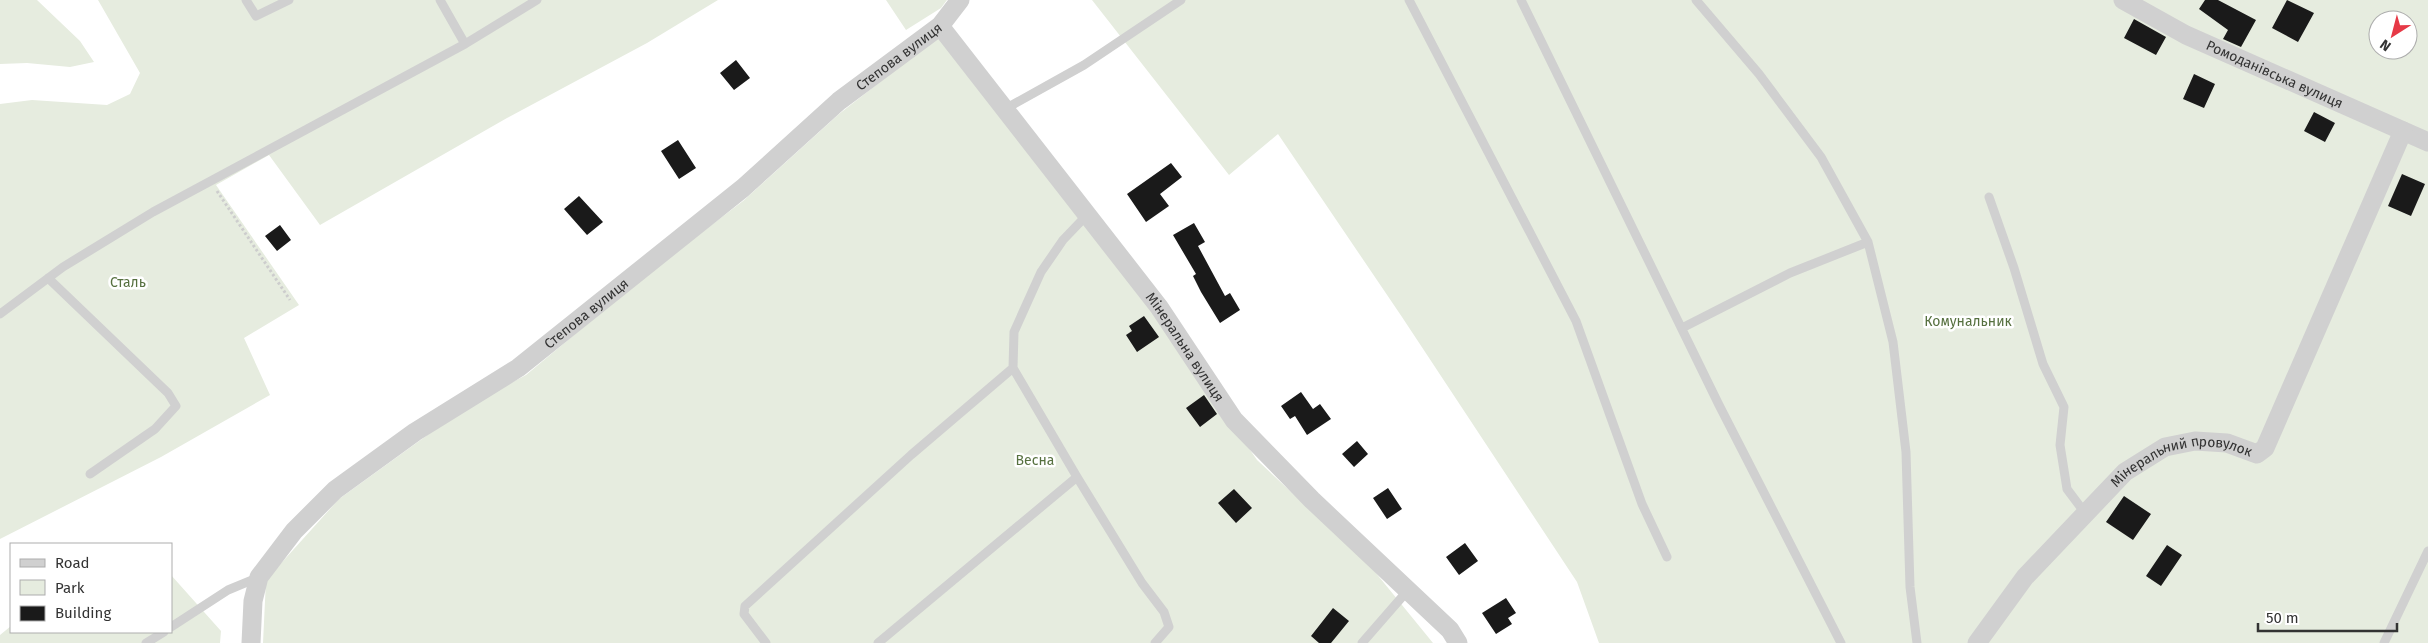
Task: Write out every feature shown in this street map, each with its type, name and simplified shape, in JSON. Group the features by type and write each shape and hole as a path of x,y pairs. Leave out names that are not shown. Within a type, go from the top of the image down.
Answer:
{"street":[{"name":"Степова вулиця","path":"251,643 253,601 259,577 294,531 335,490 415,432 518,368 743,188 839,101 940,26 960,0"},
{"name":"Ромоданівська вулиця","path":"2123,0 2186,35 2428,142"},
{"name":"Мінеральна вулиця","path":"940,26 1005,108 1086,216 1159,307 1234,420 1312,500 1409,589 1450,630 1458,643"},
{"name":"Мінеральний провулок","path":"1977,643 2025,577 2125,472 2165,447 2195,441 2227,443 2257,454 2264,448 2403,131"}],"lane":[{"path":"246,0 256,16 289,0"},
{"path":"440,0 465,44"},
{"path":"0,314 48,278 153,212 209,180 465,44 537,0"},
{"path":"1005,108 1084,65 1181,0"},
{"path":"1409,0 1576,322 1642,504 1667,557"},
{"path":"1521,0 1682,328 1841,643"},
{"path":"1696,0 1759,74 1820,157 1868,242 1893,342 1906,452 1910,587 1918,643"},
{"path":"1989,197 2043,364 2064,408 2060,445 2068,489 2085,513"},
{"path":"1086,216 1063,240 1041,272 1014,332 1013,368 1142,583 1164,612 1170,627 1155,643"},
{"path":"1682,328 1790,273 1868,242"},
{"path":"48,278 168,393 176,406 154,429 90,474"},
{"path":"766,643 744,614 745,606 904,462 1013,368"},
{"path":"878,643 1077,477"},
{"path":"2384,643 2428,551"},
{"path":"172,626 228,590 259,577"},
{"path":"1362,643 1409,589"},
{"path":"146,643 162,633"}],"path":[{"path":"209,180 290,300"}],"green space":[{"path":"0,0 37,0 80,41 94,62 70,67 27,63 0,64"},
{"name":"Сталь","path":"98,0 718,0 647,43 507,118 320,225 269,155 216,185 299,305 244,338 270,395 161,457 0,539 0,104 32,100 107,105 130,94 140,73"},
{"path":"886,0 947,0 941,8 906,30"},
{"name":"Комунальник","path":"1092,0 2428,0 2428,643 1599,643 1577,582 1402,317 1278,134 1229,175"},
{"name":"Весна","path":"939,36 1139,288 1257,460 1371,567 1433,643 263,643 266,580 339,499 469,405 526,375 651,271 743,201 839,114"},
{"path":"172,576 221,631 220,643 0,643 0,635 10,627 10,633 172,633"}],"building":[{"path":"2205,0 2218,0 2256,20 2241,47 2223,39 2228,30 2199,9"},
{"path":"2287,0 2314,13 2298,42 2272,28"},
{"path":"2134,19 2166,37 2156,55 2124,38"},
{"path":"736,60 750,78 734,90 720,73"},
{"path":"2194,74 2215,84 2204,108 2183,99"},
{"path":"2314,112 2335,123 2325,142 2304,131"},
{"path":"678,140 696,168 679,179 661,151"},
{"path":"1171,163 1182,177 1160,194 1169,206 1146,222 1127,194"},
{"path":"2402,174 2425,184 2411,216 2388,206"},
{"path":"579,196 603,222 587,235 564,209"},
{"path":"1194,223 1205,242 1198,246 1225,296 1230,293 1240,310 1220,323 1201,292 1193,276 1196,274 1173,235"},
{"path":"280,225 291,240 277,251 265,236"},
{"path":"1144,316 1159,337 1137,352 1126,335 1132,331 1129,326"},
{"path":"1301,392 1313,409 1320,404 1331,419 1307,435 1295,416 1290,419 1281,406"},
{"path":"1204,395 1217,414 1200,427 1186,408"},
{"path":"1357,441 1368,454 1354,467 1342,454"},
{"path":"1388,488 1402,509 1387,519 1373,498"},
{"path":"1234,489 1252,508 1236,523 1218,503"},
{"path":"2124,496 2151,514 2133,540 2106,522"},
{"path":"1465,543 1478,561 1459,575 1446,557"},
{"path":"2167,545 2182,555 2161,586 2146,576"},
{"path":"1506,598 1516,613 1508,618 1512,624 1496,634 1482,613"},
{"path":"1333,608 1349,621 1331,643 1319,643 1311,636"}]}
